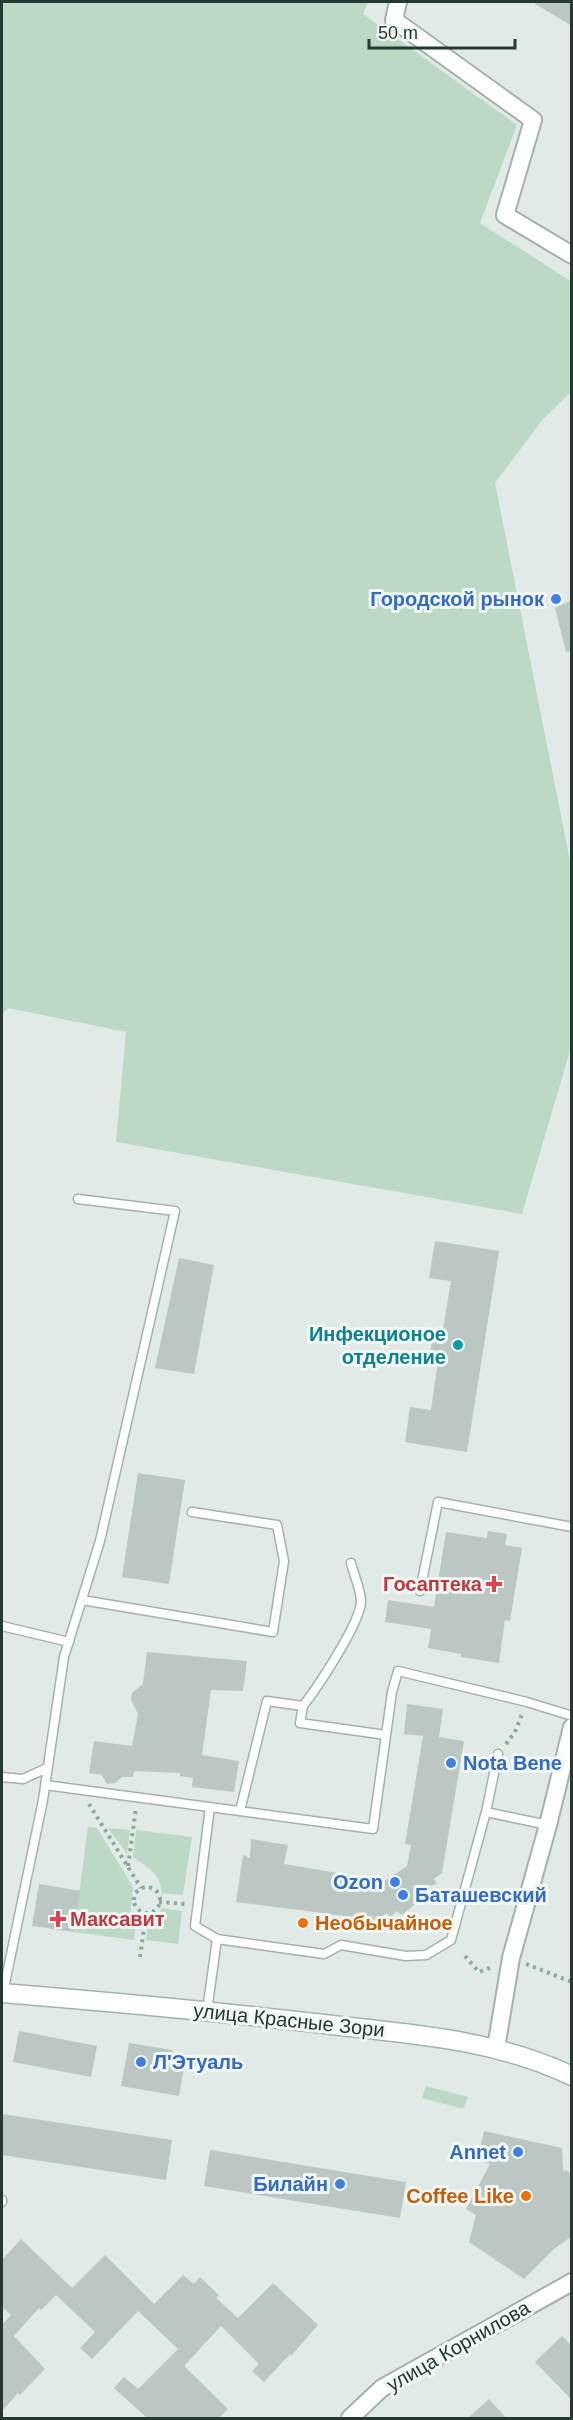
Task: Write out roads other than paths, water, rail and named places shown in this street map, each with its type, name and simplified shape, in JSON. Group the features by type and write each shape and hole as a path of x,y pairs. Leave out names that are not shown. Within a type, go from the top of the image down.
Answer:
{"main road":[{"name":"улица Красные Зори","path":"2,1993 207,2011 393,2032 496,2048 535,2060 572,2076"}],"street":[{"path":"398,2 394,20 533,120 505,215 572,255"},
{"path":"496,2048 511,1958 548,1825 572,1727"},
{"name":"улица Корнилова","path":"350,2418 382,2388 572,2282"}],"lane":[{"path":"2,1993 45,1785 64,1657 100,1541 175,1211 78,1199"},
{"path":"420,1590 438,1502 572,1527"},
{"path":"82,1600 273,1632 284,1561 277,1525 192,1512"},
{"path":"351,1563 361,1601 327,1674 303,1706 300,1723 386,1735"},
{"path":"2,1626 69,1642"},
{"path":"45,1785 373,1829 392,1692 398,1671 526,1702 572,1716"},
{"path":"240,1811 267,1701 303,1706"},
{"path":"210,1807 195,1926 217,1939 324,1954 340,1945 406,1956 426,1955 451,1940 486,1812 498,1754"},
{"path":"2,1777 23,1779 47,1768"},
{"path":"486,1812 548,1825"},
{"path":"207,2011 217,1939"}],"place":[{"name":"Городской рынок","path":"556,599"},
{"name":"Инфекционое отделение","path":"458,1345"},
{"name":"Госаптека","path":"494,1584"},
{"name":"Nota Bene","path":"451,1763"},
{"name":"Ozon","path":"395,1882"},
{"name":"Баташевский","path":"403,1895"},
{"name":"Максавит","path":"58,1919"},
{"name":"Необычайное","path":"303,1923"},
{"name":"Л'Этуаль","path":"141,2062"},
{"name":"Annet","path":"518,2152"},
{"name":"Билайн","path":"340,2184"},
{"name":"Coffee Like","path":"526,2196"}]}
